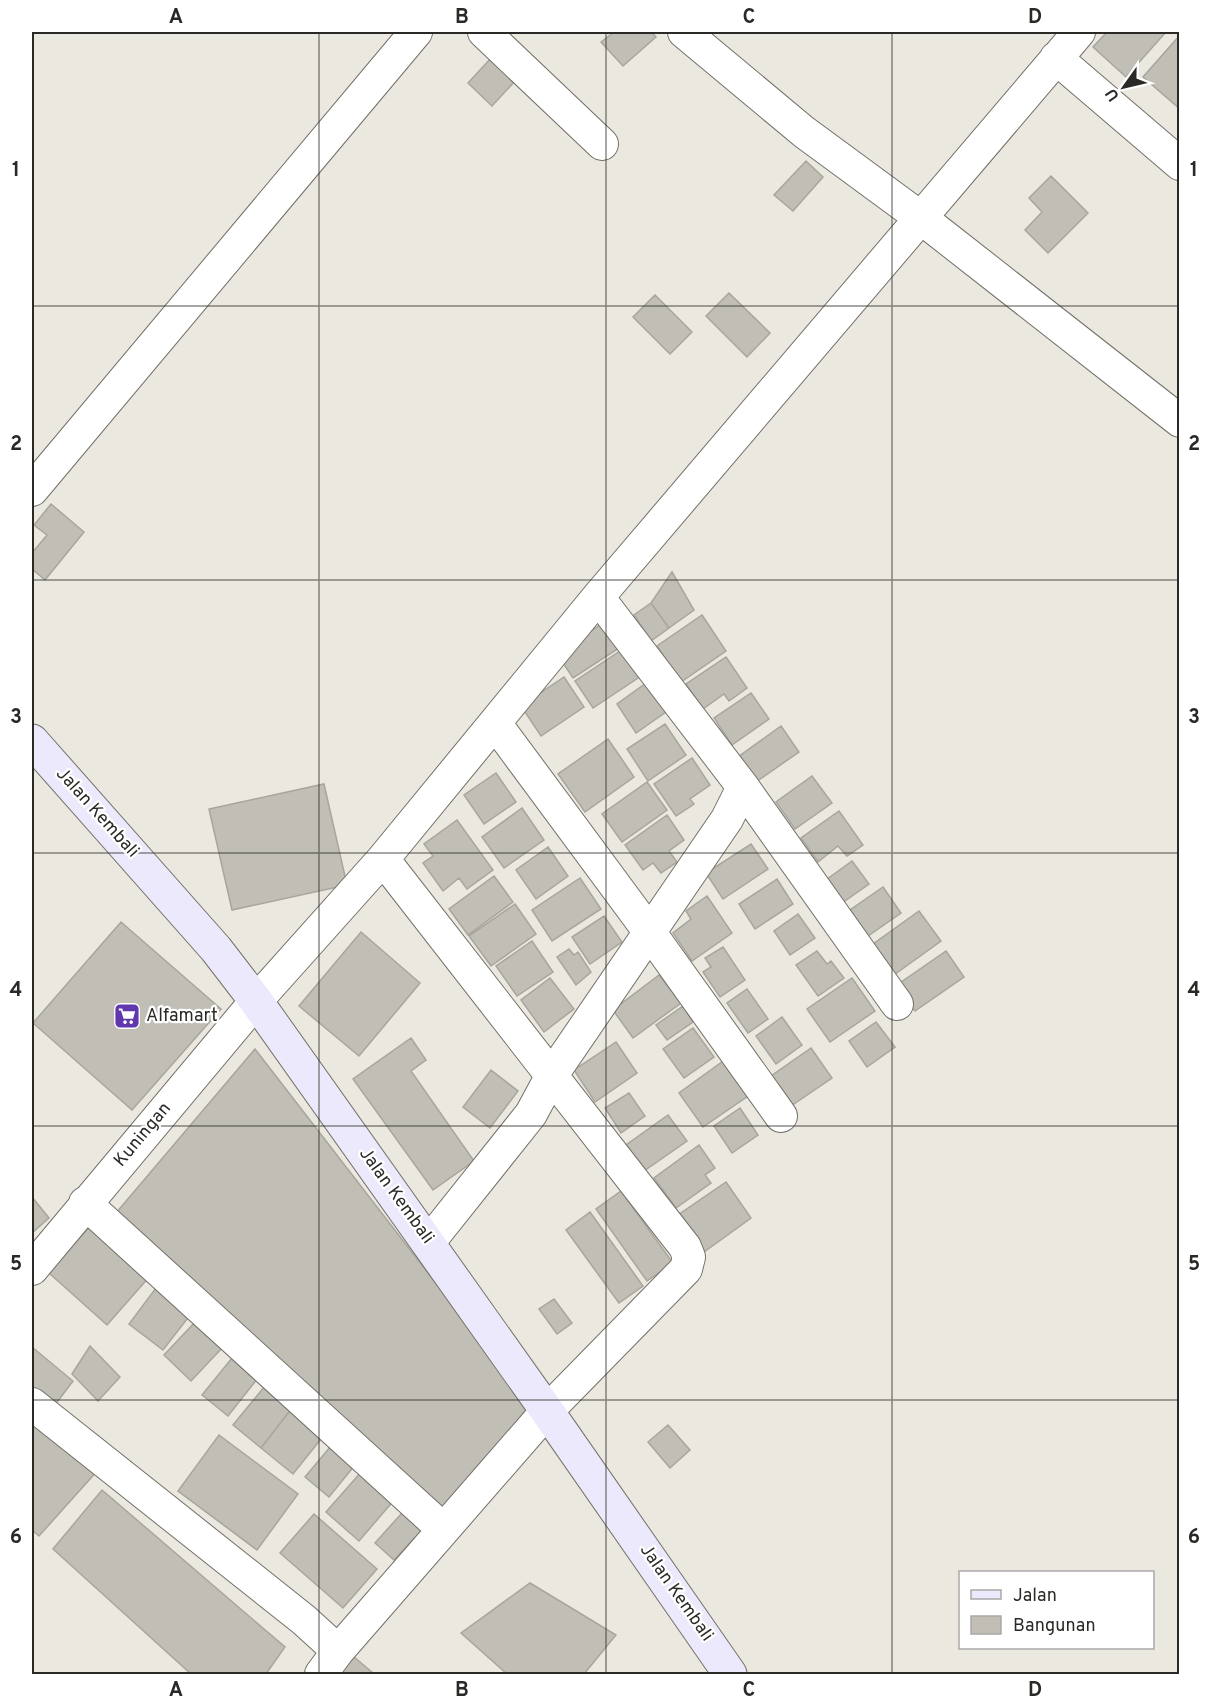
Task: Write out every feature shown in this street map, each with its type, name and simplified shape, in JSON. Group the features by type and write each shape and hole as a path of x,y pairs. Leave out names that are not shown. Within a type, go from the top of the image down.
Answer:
{"street":[{"path":"32,490 416,32"},
{"path":"484,32 602,144"},
{"path":"684,32 700,48 804,132 921,218 1179,421"},
{"name":"Kuningan","path":"32,1269 256,1001 383,859 598,597 1079,32"},
{"path":"1056,58 1179,164"},
{"path":"598,597 743,787 897,1004"},
{"path":"495,723 651,934 781,1116"},
{"name":"Jalan Kembali","path":"32,741 209,940 256,1001 429,1242 730,1674"},
{"path":"429,1242 531,1114 552,1075 651,934 727,819 743,787"},
{"path":"32,1404 304,1620 330,1663 443,1529 548,1411 686,1269 689,1257 685,1247 383,859"},
{"path":"85,1203 443,1529"}],"building":[{"path":"614,32 651,32 656,37 623,66 601,42"},
{"path":"1107,32 1166,32 1126,77 1093,47"},
{"path":"1180,35 1180,109 1143,77"},
{"path":"492,57 516,80 492,106 468,83"},
{"path":"806,161 823,177 793,211 774,195"},
{"path":"1051,176 1088,213 1048,253 1025,230 1042,212 1029,198"},
{"path":"729,293 770,333 747,357 706,316"},
{"path":"655,295 692,332 670,354 633,317"},
{"path":"51,504 84,532 45,580 32,569 32,553 47,535 34,525"},
{"path":"672,572 694,610 669,628 651,603"},
{"path":"651,603 669,628 651,641 634,615"},
{"path":"702,615 726,651 681,682 657,646"},
{"path":"603,623 619,648 573,678 557,654"},
{"path":"623,649 641,676 593,708 575,681"},
{"path":"726,657 747,688 729,701 724,694 703,709 686,684"},
{"path":"564,677 584,707 541,736 521,706"},
{"path":"646,683 666,712 636,733 617,704"},
{"path":"751,693 769,719 732,745 714,718"},
{"path":"665,724 686,755 648,781 627,749"},
{"path":"781,726 799,752 756,782 738,757"},
{"path":"608,739 634,777 585,812 558,774"},
{"path":"692,758 710,785 690,799 694,804 676,816 654,784"},
{"path":"496,773 516,802 484,824 464,795"},
{"path":"812,776 832,803 795,829 776,802"},
{"path":"647,782 667,810 622,842 602,814"},
{"path":"324,784 347,885 232,910 209,809"},
{"path":"522,808 544,840 504,868 482,837"},
{"path":"839,811 863,845 847,856 838,846 818,862 801,838"},
{"path":"667,815 684,840 669,851 677,862 661,873 653,863 643,870 625,845"},
{"path":"457,820 493,870 467,889 459,878 443,891 423,863 433,856 424,844"},
{"path":"751,844 768,869 723,899 706,873"},
{"path":"548,847 568,876 536,899 516,870"},
{"path":"852,861 869,884 842,903 826,880"},
{"path":"494,876 513,902 468,935 449,909"},
{"path":"580,878 601,909 552,941 532,910"},
{"path":"777,879 793,904 755,929 739,904"},
{"path":"883,887 901,913 868,936 850,910"},
{"path":"707,896 732,933 692,961 673,933 691,919 686,911"},
{"path":"515,904 536,934 491,966 469,936"},
{"path":"919,911 941,941 891,977 869,947"},
{"path":"798,914 815,938 790,955 774,931"},
{"path":"604,916 622,942 590,964 572,937"},
{"name":"Alfamart","path":"121,922 221,1009 132,1110 33,1023"},
{"path":"361,932 420,983 359,1056 299,1006"},
{"path":"532,941 553,972 517,996 496,966"},
{"path":"723,947 745,980 720,997 703,972 711,967 705,958"},
{"path":"569,949 574,955 578,952 591,972 576,985 557,957"},
{"path":"817,951 827,964 831,961 844,978 818,996 796,965"},
{"path":"946,951 964,977 915,1011 897,985"},
{"path":"659,975 681,1003 633,1038 613,1010"},
{"path":"550,978 574,1009 544,1032 521,1000"},
{"path":"852,978 875,1011 830,1042 807,1009"},
{"path":"747,989 768,1019 748,1033 727,1003"},
{"path":"683,1006 693,1022 667,1040 656,1025"},
{"path":"782,1017 802,1045 776,1064 756,1036"},
{"path":"876,1022 895,1047 867,1067 849,1041"},
{"path":"693,1028 714,1057 684,1078 663,1049"},
{"path":"411,1038 426,1060 411,1071 474,1161 433,1190 353,1079"},
{"path":"616,1042 637,1073 595,1102 574,1070"},
{"path":"811,1048 832,1078 791,1106 771,1076"},
{"path":"255,1049 533,1409 440,1516 116,1213"},
{"path":"726,1059 751,1094 703,1127 679,1093"},
{"path":"491,1070 518,1091 490,1128 463,1107"},
{"path":"629,1093 645,1116 621,1133 605,1108"},
{"path":"740,1108 758,1135 732,1153 714,1126"},
{"path":"668,1115 687,1141 644,1171 626,1145"},
{"path":"699,1145 715,1168 705,1175 711,1183 676,1208 654,1178"},
{"path":"726,1182 751,1218 704,1252 678,1215"},
{"path":"621,1191 673,1263 647,1281 596,1209"},
{"path":"32,1197 49,1218 32,1233"},
{"path":"590,1212 643,1286 619,1303 566,1230"},
{"path":"92,1224 150,1276 107,1325 49,1273"},
{"path":"156,1288 191,1314 163,1350 129,1324"},
{"path":"554,1299 572,1323 557,1334 539,1309"},
{"path":"196,1321 223,1347 191,1381 164,1355"},
{"path":"90,1346 120,1377 98,1401 72,1374"},
{"path":"32,1347 73,1381 52,1409 32,1393"},
{"path":"232,1358 258,1378 228,1416 202,1395"},
{"path":"265,1386 292,1408 261,1448 233,1425"},
{"path":"292,1408 325,1434 293,1474 261,1448"},
{"path":"32,1418 98,1470 39,1536 32,1530"},
{"path":"668,1425 690,1450 670,1468 648,1442"},
{"path":"219,1435 298,1494 257,1550 178,1491"},
{"path":"331,1446 355,1465 329,1497 305,1477"},
{"path":"362,1471 395,1499 359,1541 326,1512"},
{"path":"102,1490 285,1647 266,1674 191,1674 53,1549"},
{"path":"402,1513 422,1530 394,1560 375,1543"},
{"path":"314,1514 377,1569 343,1608 280,1553"},
{"path":"530,1583 616,1635 584,1674 507,1674 461,1633"},
{"path":"353,1656 374,1674 331,1674"}],"place":[{"name":"Alfamart","path":"127,1016"}]}
